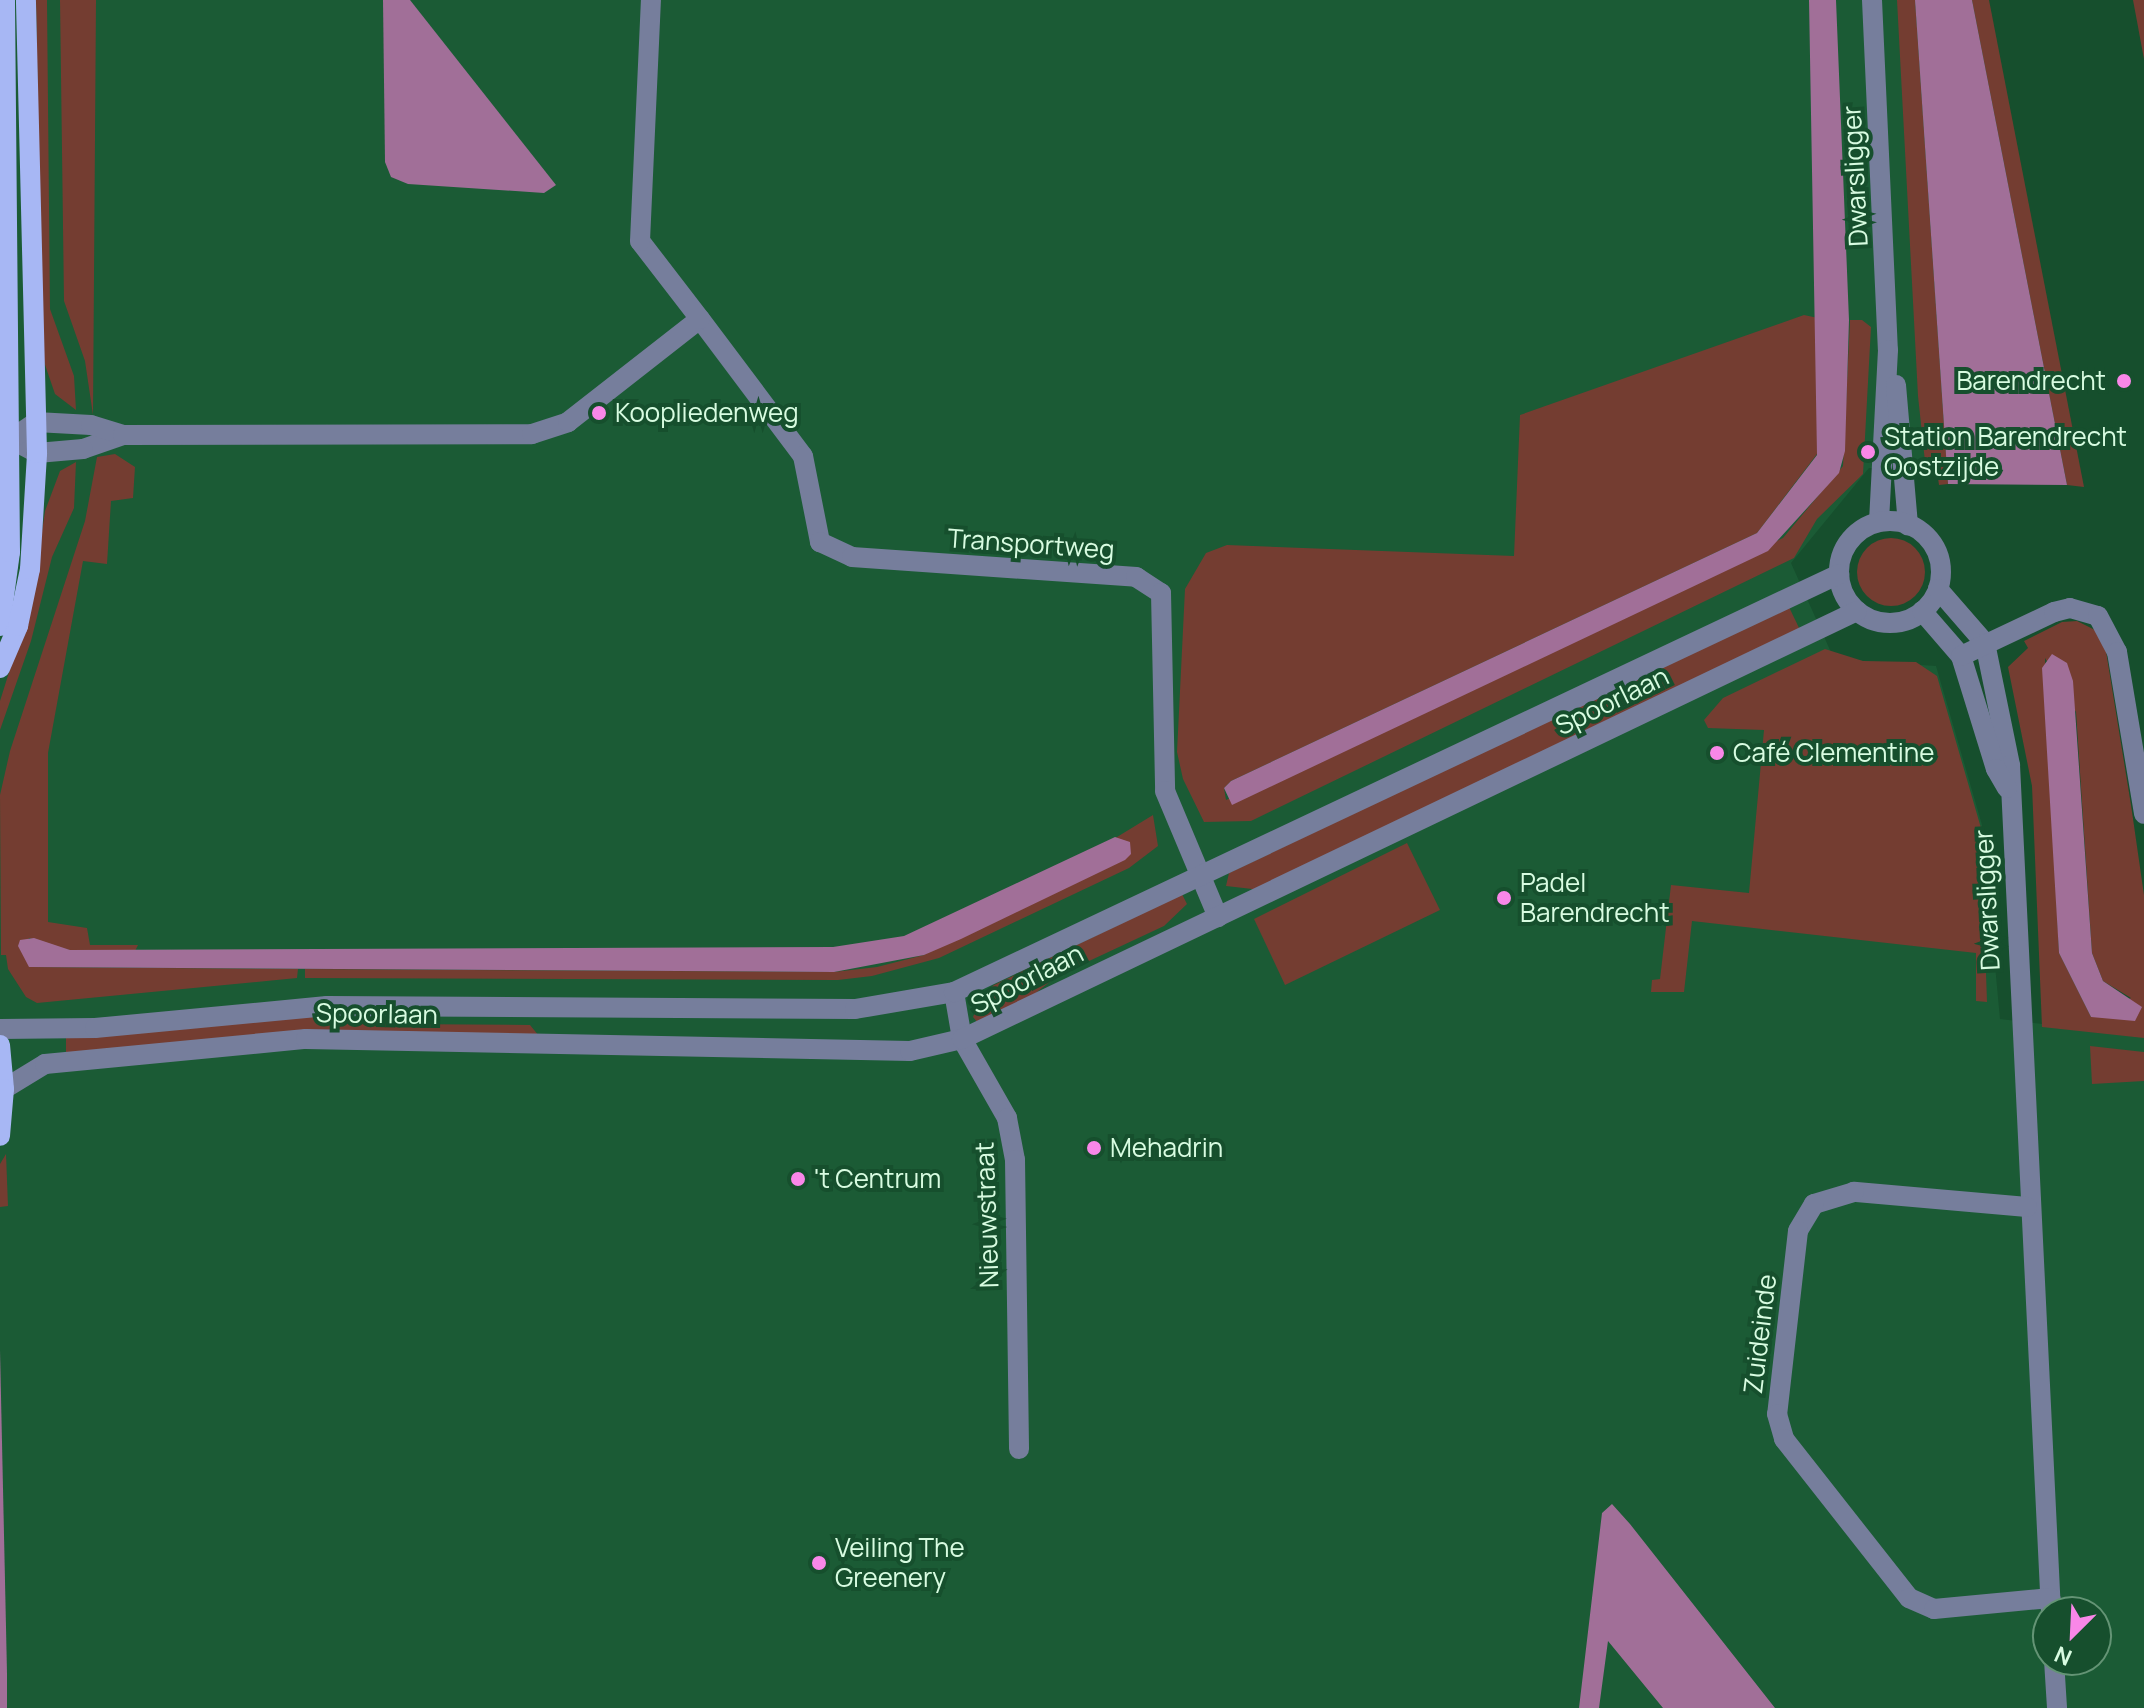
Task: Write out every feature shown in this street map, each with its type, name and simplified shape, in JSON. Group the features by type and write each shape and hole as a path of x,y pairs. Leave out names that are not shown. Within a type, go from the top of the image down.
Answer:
{"main road":[{"path":"0,626 10,552 11,439 5,0"},
{"path":"0,668 18,626 30,569 37,453 26,0"},
{"path":"0,1045 4,1089 0,1136"}],"street":[{"path":"123,435 83,449 37,453 11,439 36,422 91,425 123,435 532,434 568,422 700,319 640,241 651,0"},
{"name":"Dwarsligger","path":"1872,0 1888,350 1879,522"},
{"name":"Transportweg","path":"700,319 803,456 820,542 852,557 1136,577 1161,593 1162,775 1218,917"},
{"name":"Dwarsligger","path":"1888,350 1899,396 1908,525"},
{"path":"1879,522 1908,525 1936,551 1938,589 1922,611 1890,623 1857,611 1844,594 1839,574 1850,541 1879,522"},
{"name":"Spoorlaan","path":"0,1029 69,1030 327,1006 855,1009 954,992 1839,574"},
{"name":"Dwarsligger","path":"1938,589 1985,643 2010,765 2007,788 2019,1009"},
{"path":"1961,656 2062,610 2098,616 2117,652 2144,814"},
{"name":"Spoorlaan","path":"4,1089 45,1064 306,1039 910,1051 962,1039 1857,611"},
{"name":"Dwarsligger","path":"1922,611 1961,656 1996,769 2007,788"},
{"name":"Nieuwstraat","path":"954,992 962,1039 1007,1118 1015,1160 1019,1449"},
{"name":"Zuideinde","path":"2019,1009 2049,1596"},
{"name":"Zuideinde","path":"2027,1207 1854,1192 1814,1204 1798,1231 1777,1414 1784,1439 1909,1598 1934,1609 2032,1606"},
{"path":"2055,1676 2057,1708"}],"shaded area":[{"path":"0,0 1936,0 1956,467 1869,468 1791,563 1834,659 1936,666 1982,825 2000,1019 2144,1036 2144,1708 0,1708"},
{"path":"36,0 47,0 50,309 74,376 76,410 55,394 42,356"},
{"path":"60,0 96,0 93,415 85,361 64,301"},
{"path":"383,0 410,0 556,185 544,193 408,184 391,177 385,162"},
{"path":"1809,0 1836,0 1849,320 1845,451 1839,473 1768,551 1232,805 1224,788 1231,781 1757,533 1817,455"},
{"path":"1897,0 1915,0 1948,484 1939,485 1937,471 1926,471 1918,396"},
{"path":"1915,0 1972,0 2067,485 1948,484"},
{"path":"1972,0 1989,0 2084,487 2067,485"},
{"path":"2133,0 2144,0 2144,59"},
{"path":"1804,315 1818,318 1817,454 1757,533 1231,781 1224,788 1226,800 1783,538 1843,466 1850,320 1862,320 1871,327 1863,474 1817,519 1794,558 1251,821 1204,822 1183,779 1177,752 1185,589 1206,553 1227,545 1514,556 1520,415"},
{"path":"115,454 135,467 133,498 111,501 107,564 83,561 48,753 48,922 87,928 90,945 138,945 135,951 69,950 29,938 24,948 30,967 298,969 297,978 37,1003 26,997 8,969 6,955 1,955 0,795 10,751 85,521 97,457"},
{"path":"76,462 74,508 52,557 31,641 0,730 0,701 32,599 45,511 60,471"},
{"path":"1891,538 1915,548 1925,572 1915,596 1891,606 1867,596 1857,572 1867,548"},
{"path":"1788,605 1801,632 1261,890 1226,886 1229,873"},
{"path":"2077,621 2095,630 2105,645 2144,895 2144,1038 2042,1027 2032,786 2008,667 2028,648 2024,641 2062,622","holes":["2045,658 2076,712 2092,953 2103,981 2131,998 2091,1017 2059,953"]},
{"path":"1825,649 1863,661 1916,662 1937,676 1981,828 1987,1002 1976,1001 1976,953 1692,921 1684,992 1651,992 1652,980 1660,979 1671,885 1749,893 1764,730 1708,728 1704,720 1723,698"},
{"path":"2052,654 2067,663 2073,681 2092,953 2103,981 2142,1007 2135,1021 2091,1017 2059,953 2042,668"},
{"path":"1153,815 1158,846 1129,868 939,958 872,976 838,980 305,978 305,969 834,972 877,967 924,955"},
{"path":"1115,837 1130,842 1131,854 1125,860 961,939 924,955 834,972 29,967 18,946 20,940 34,938 70,950 833,947 904,936"},
{"path":"1407,843 1440,910 1285,985 1254,919"},
{"path":"1182,894 1187,904 1164,926 1057,976 1012,1012 978,1023 973,1017 982,995 994,985"},
{"path":"314,1014 388,1024 530,1025 539,1036 66,1055 66,1037"},
{"path":"2090,1046 2144,1052 2144,1081 2092,1084"},
{"path":"6,1154 8,1206 0,1207 0,1164"},
{"path":"0,1350 7,1673 7,1708 0,1708"},
{"path":"1612,1504 1775,1708 1663,1708 1608,1641 1599,1708 1579,1708 1602,1513"}],"place":[{"name":"Barendrecht","path":"2124,381"},
{"name":"Koopliedenweg","path":"599,413"},
{"name":"Station Barendrecht Oostzijde","path":"1868,452"},
{"name":"Café Clementine","path":"1717,753"},
{"name":"Padel Barendrecht","path":"1504,898"},
{"name":"Mehadrin","path":"1094,1148"},
{"name":"'t Centrum","path":"798,1179"},
{"name":"Veiling The Greenery","path":"819,1563"}]}
